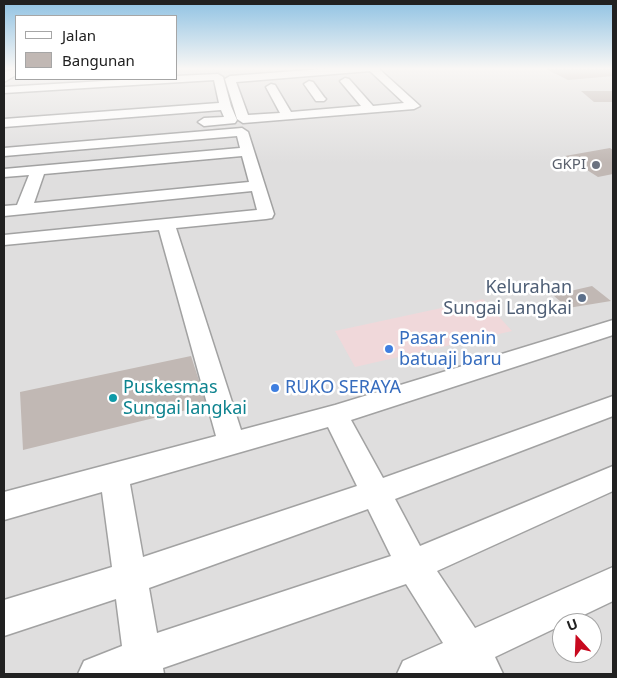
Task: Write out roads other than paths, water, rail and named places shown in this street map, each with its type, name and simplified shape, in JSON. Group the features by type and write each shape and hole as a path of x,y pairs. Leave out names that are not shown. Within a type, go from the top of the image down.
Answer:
{"street":[{"path":"4,123 72,113 103,100"},
{"path":"97,131 106,130 111,100"},
{"path":"124,100 149,107 188,104 225,106"},
{"path":"193,123 231,120 225,106 226,100"},
{"path":"233,100 243,119 414,106 407,100"},
{"path":"287,115 280,102 314,100"},
{"path":"361,100 370,109"},
{"path":"27,121 32,108"},
{"path":"4,152 242,132 266,214 4,240"},
{"path":"4,173 246,151"},
{"path":"195,156 202,192"},
{"path":"144,161 145,197"},
{"path":"87,203 91,165"},
{"path":"24,209 38,170"},
{"path":"4,212 259,186"},
{"path":"166,224 232,443"},
{"path":"4,506 335,415 612,329"},
{"path":"4,618 129,578 377,493 613,406"},
{"path":"335,415 413,564 477,662"},
{"path":"114,475 143,666"},
{"path":"98,674 143,666 413,564 613,478"},
{"path":"416,674 477,662 613,584"}],"place":[{"name":"GKPI","path":"596,165"},
{"name":"Kelurahan Sungai Langkai","path":"582,298"},
{"name":"Pasar senin batuaji baru","path":"389,349"},
{"name":"RUKO SERAYA","path":"275,388"},
{"name":"Puskesmas Sungai langkai","path":"113,398"}]}
